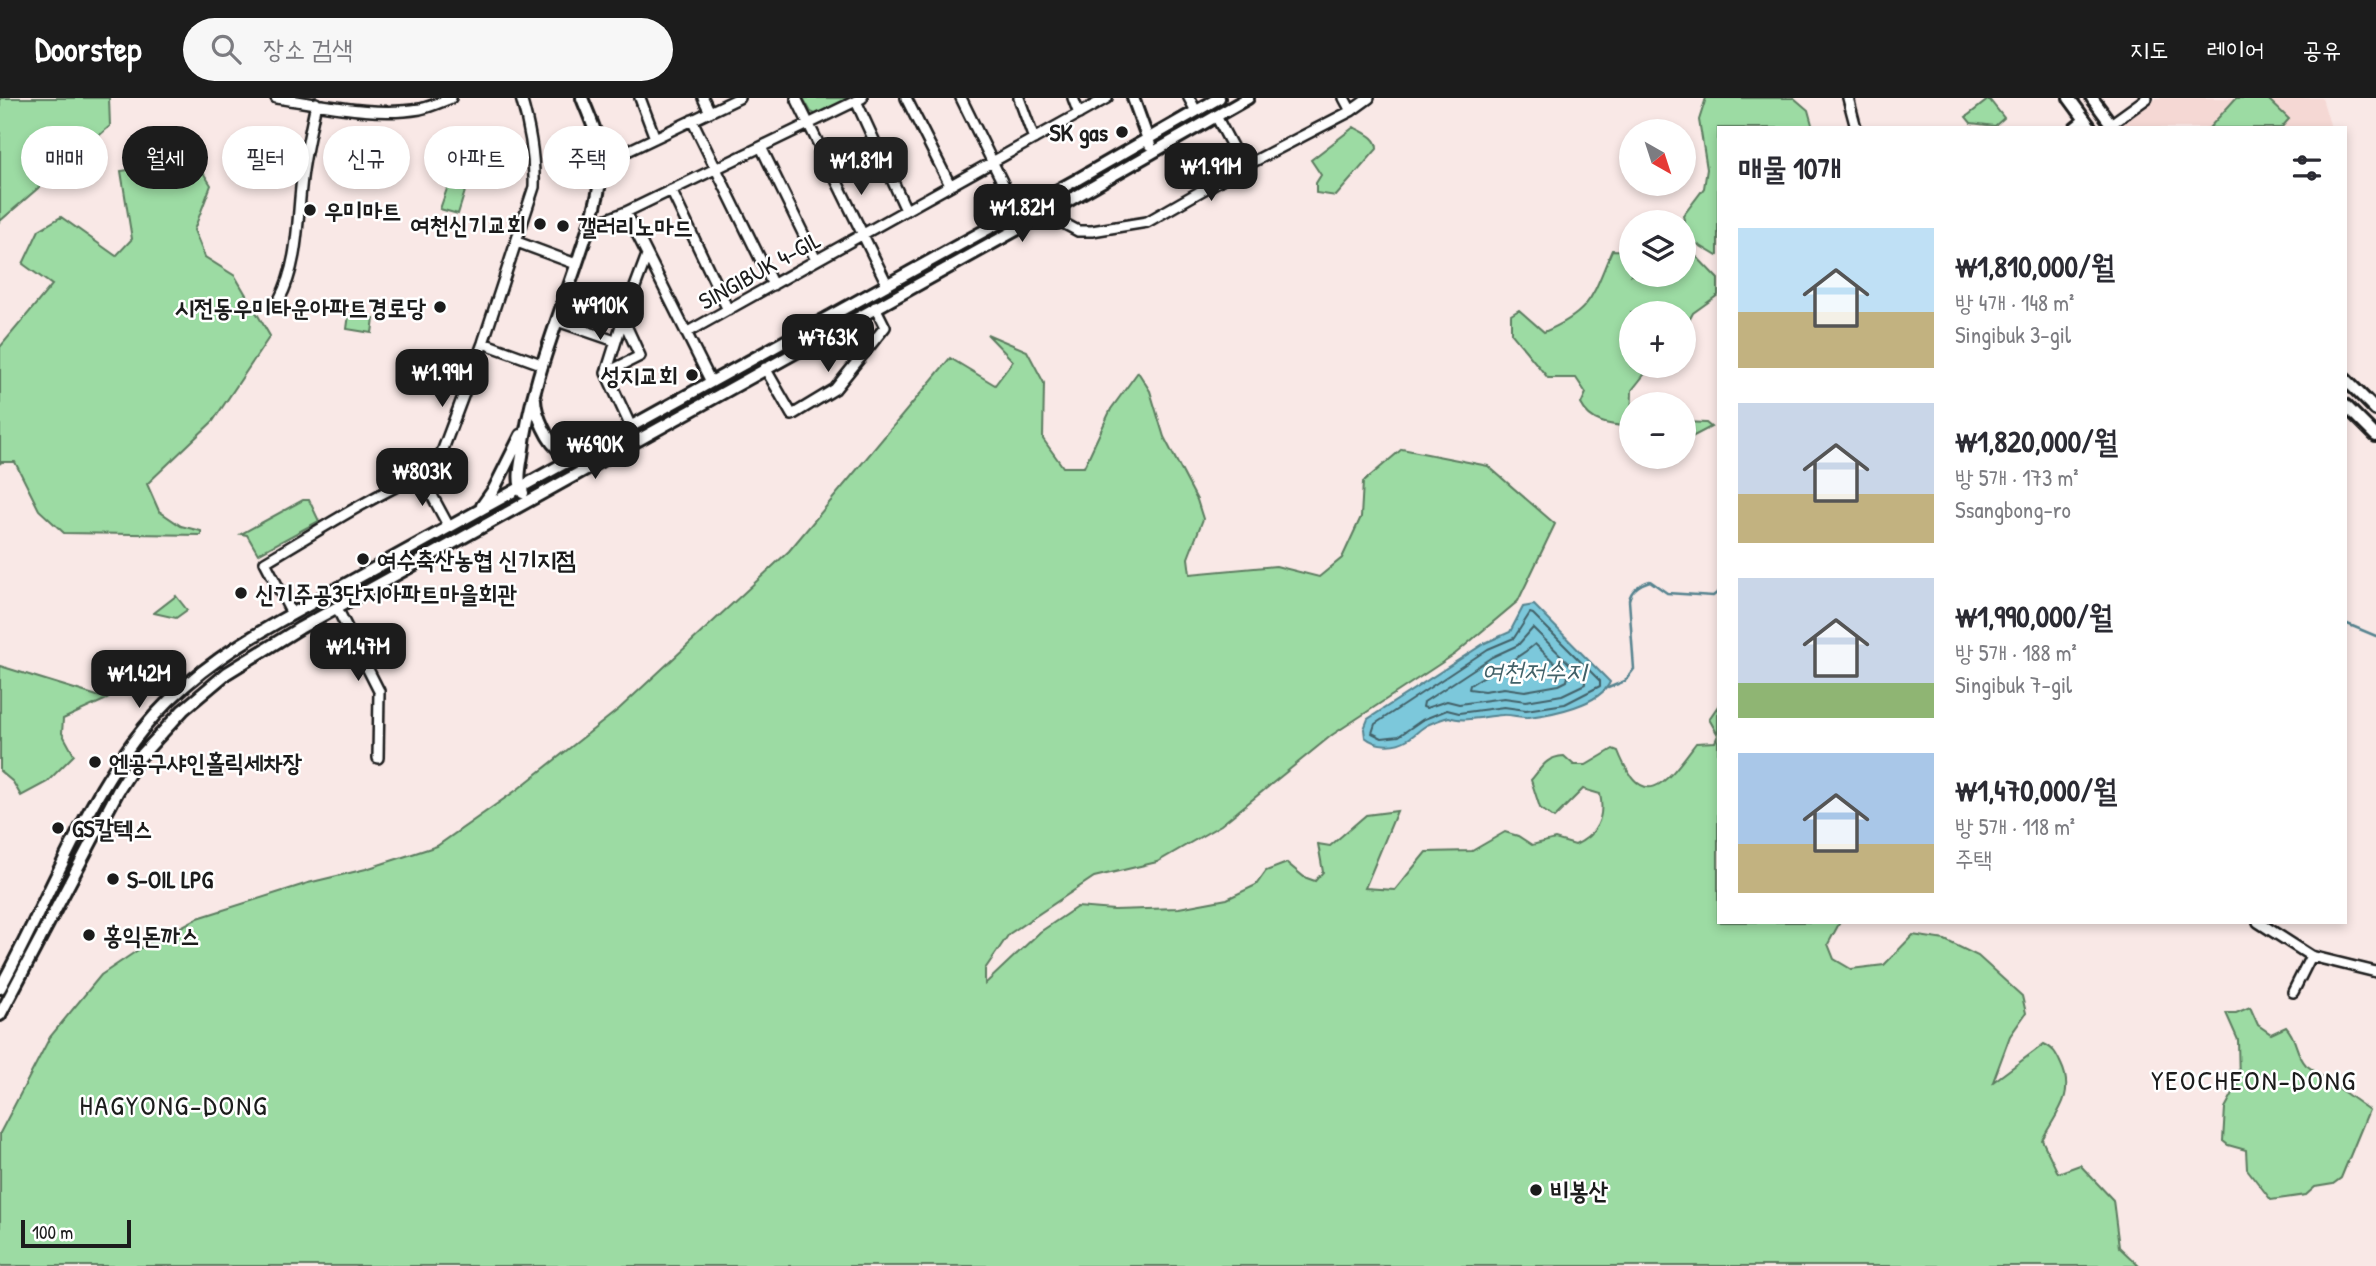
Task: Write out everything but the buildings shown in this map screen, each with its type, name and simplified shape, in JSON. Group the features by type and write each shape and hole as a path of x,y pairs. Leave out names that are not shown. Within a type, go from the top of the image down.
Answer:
{"street":[{"path":"276,98 393,111 422,108 451,98"},
{"path":"300,628 265,562 396,486 421,475 434,464 442,452 483,343 534,187 535,160 522,98"},
{"path":"582,98 593,126"},
{"path":"640,98 655,138"},
{"path":"703,98 710,112"},
{"path":"630,150 738,98"},
{"path":"796,98 887,284"},
{"path":"906,98 950,186"},
{"path":"961,98 1017,212"},
{"path":"1019,98 1034,139"},
{"path":"1073,98 1079,114"},
{"name":"SINGIBUK 4-GIL","path":"686,333 1107,98"},
{"path":"1133,98 1153,152"},
{"path":"1189,98 1196,111"},
{"path":"1,981 105,783 138,736 156,714 201,673 247,639 1219,98"},
{"path":"0,1015 118,791 139,758 183,710 217,680 300,628 1054,209 1248,98"},
{"path":"1344,98 1351,111"},
{"path":"1054,209 1065,224 1078,231 1143,223 1351,111 1369,98"},
{"path":"1848,98 1855,126"},
{"path":"2070,98 2088,124"},
{"path":"2092,98 2112,126 2147,98"},
{"path":"589,226 626,212 859,100 906,210"},
{"path":"279,300 287,283 298,234 302,174 316,103"},
{"path":"1216,116 1243,167"},
{"path":"692,120 773,285"},
{"path":"761,146 816,260"},
{"path":"527,501 520,488 525,426 541,364 589,226 598,189"},
{"path":"671,190 728,310"},
{"path":"626,212 711,382"},
{"path":"517,242 576,264"},
{"path":"631,426 606,373 647,255"},
{"path":"765,368 792,415 835,389 885,327 875,307"},
{"path":"606,373 640,356 623,319"},
{"path":"557,321 615,341"},
{"path":"483,343 541,364"},
{"path":"2347,381 2376,410"},
{"path":"534,394 538,416 558,449 568,453 588,450"},
{"path":"2347,407 2376,436"},
{"path":"460,521 479,510 487,499 525,426"},
{"path":"421,475 449,527"},
{"path":"337,608 379,691 378,758"},
{"path":"2261,924 2311,956 2376,972"},
{"path":"2293,992 2311,956"}],"shaded area":[{"path":"2157,98 2322,98 2330,126 2126,126 2123,122"}],"green space":[{"path":"0,98 109,98 108,128 21,126 21,189 37,189 0,221"},
{"path":"803,98 850,98 817,115 811,112"},
{"path":"1706,98 1794,98 1808,110 1812,126 1717,126 1717,256 1696,243 1696,210 1688,210 1704,188 1707,169 1699,120"},
{"path":"2236,98 2267,98 2289,119 2283,126 2211,126"},
{"path":"1989,99 2004,118 1995,126 1971,123 1966,117"},
{"path":"1354,127 1372,138 1377,149 1336,196 1316,193 1316,183 1321,175 1311,160"},
{"path":"208,180 211,185 194,230 205,257 235,276 270,336 213,421 147,484 159,511 181,526 201,531 201,535 64,533 39,510 15,462 0,464 0,347 52,285 23,264 39,230 61,217 116,256 132,239 124,189 208,189"},
{"path":"447,189 466,189 458,214 440,209"},
{"path":"1612,250 1619,250 1619,287 1696,287 1696,256 1717,278 1717,296 1696,311 1696,301 1619,301 1619,378 1642,378 1632,392 1619,392 1619,425 1590,416 1581,404 1586,393 1576,378 1548,378 1511,333 1511,315 1519,310 1544,332 1572,317 1589,300"},
{"path":"349,314 374,318 372,333 347,329"},
{"path":"987,334 1027,351 1044,383 1043,439 1063,467 1084,467 1111,409 1138,372 1150,391 1164,437 1197,500 1203,519 1188,558 1190,574 1276,566 1319,577 1342,558 1361,517 1363,482 1402,449 1488,466 1555,524 1518,601 1455,654 1332,735 1221,825 1157,862 1094,877 1009,934 985,969 985,984 1040,932 1077,907 1114,910 1179,908 1227,899 1256,885 1266,871 1287,863 1304,877 1315,881 1323,872 1318,844 1330,846 1366,815 1397,811 1365,888 1395,890 1426,852 1472,851 1505,832 1532,845 1555,839 1575,845 1589,836 1598,824 1600,794 1583,789 1554,818 1540,808 1531,780 1549,761 1564,756 1574,765 1586,765 1613,749 1618,751 1637,783 1647,787 1656,786 1676,769 1696,743 1715,742 1717,737 1717,924 1839,924 1828,944 1834,959 1851,969 1884,965 1913,935 1945,940 1978,956 2022,996 2026,1013 2010,1036 1993,1082 2044,1044 2054,1052 2065,1075 2065,1095 2042,1140 2058,1173 2080,1165 2113,1200 2119,1247 2139,1266 0,1266 0,1133 50,1037 101,975 144,946 198,918 437,846 518,789 619,709 789,551 950,358 995,385 1013,361"},
{"path":"1696,423 1706,423 1711,427 1696,435"},
{"path":"303,500 309,500 319,521 258,554 247,535 241,534"},
{"path":"176,596 187,610 176,618 154,613"},
{"path":"0,666 107,699 63,719 62,733 74,755 47,782 21,796 13,782 0,771"},
{"path":"1717,707 1717,733 1709,719"},
{"path":"2250,1007 2258,1025 2271,1034 2286,1027 2306,1065 2369,1110 2341,1178 2333,1184 2315,1187 2306,1195 2271,1200 2247,1169 2246,1150 2223,1141 2225,1108 2239,1082 2238,1040 2226,1013 2236,1013"}],"water":[{"name":"여천저수지","path":"1534,605 1610,682 1605,690 1574,707 1529,717 1449,717 1427,725 1403,742 1392,745 1375,743 1365,737 1364,729 1368,719 1485,643 1510,632 1523,607"}],"waterway":[{"path":"1608,688 1625,681 1634,669 1629,600 1637,588 1650,581 1667,593 1713,596 1717,593"},
{"path":"2347,624 2376,636"}],"place":[{"name":"SK gas","path":"1122,132"},
{"name":"우미마트","path":"310,210"},
{"name":"여천신기교회","path":"540,224"},
{"name":"갤러리노마드","path":"563,226"},
{"name":"시전동우미타운아파트경로당","path":"440,307"},
{"name":"성지교회","path":"692,375"},
{"name":"여수축산농협 신기지점","path":"363,559"},
{"name":"신기주공3단지아파트마을회관","path":"241,593"},
{"name":"엔공구샤인홀릭세차장","path":"95,762"},
{"name":"GS칼텍스","path":"58,828"},
{"name":"S-OIL LPG","path":"113,879"},
{"name":"홍익돈까스","path":"89,935"},
{"name":"비봉산","path":"1536,1190"}],"district":[{"name":"YEOCHEON-DONG","path":"2254,1080"},
{"name":"HAGYONG-DONG","path":"174,1105"}]}
